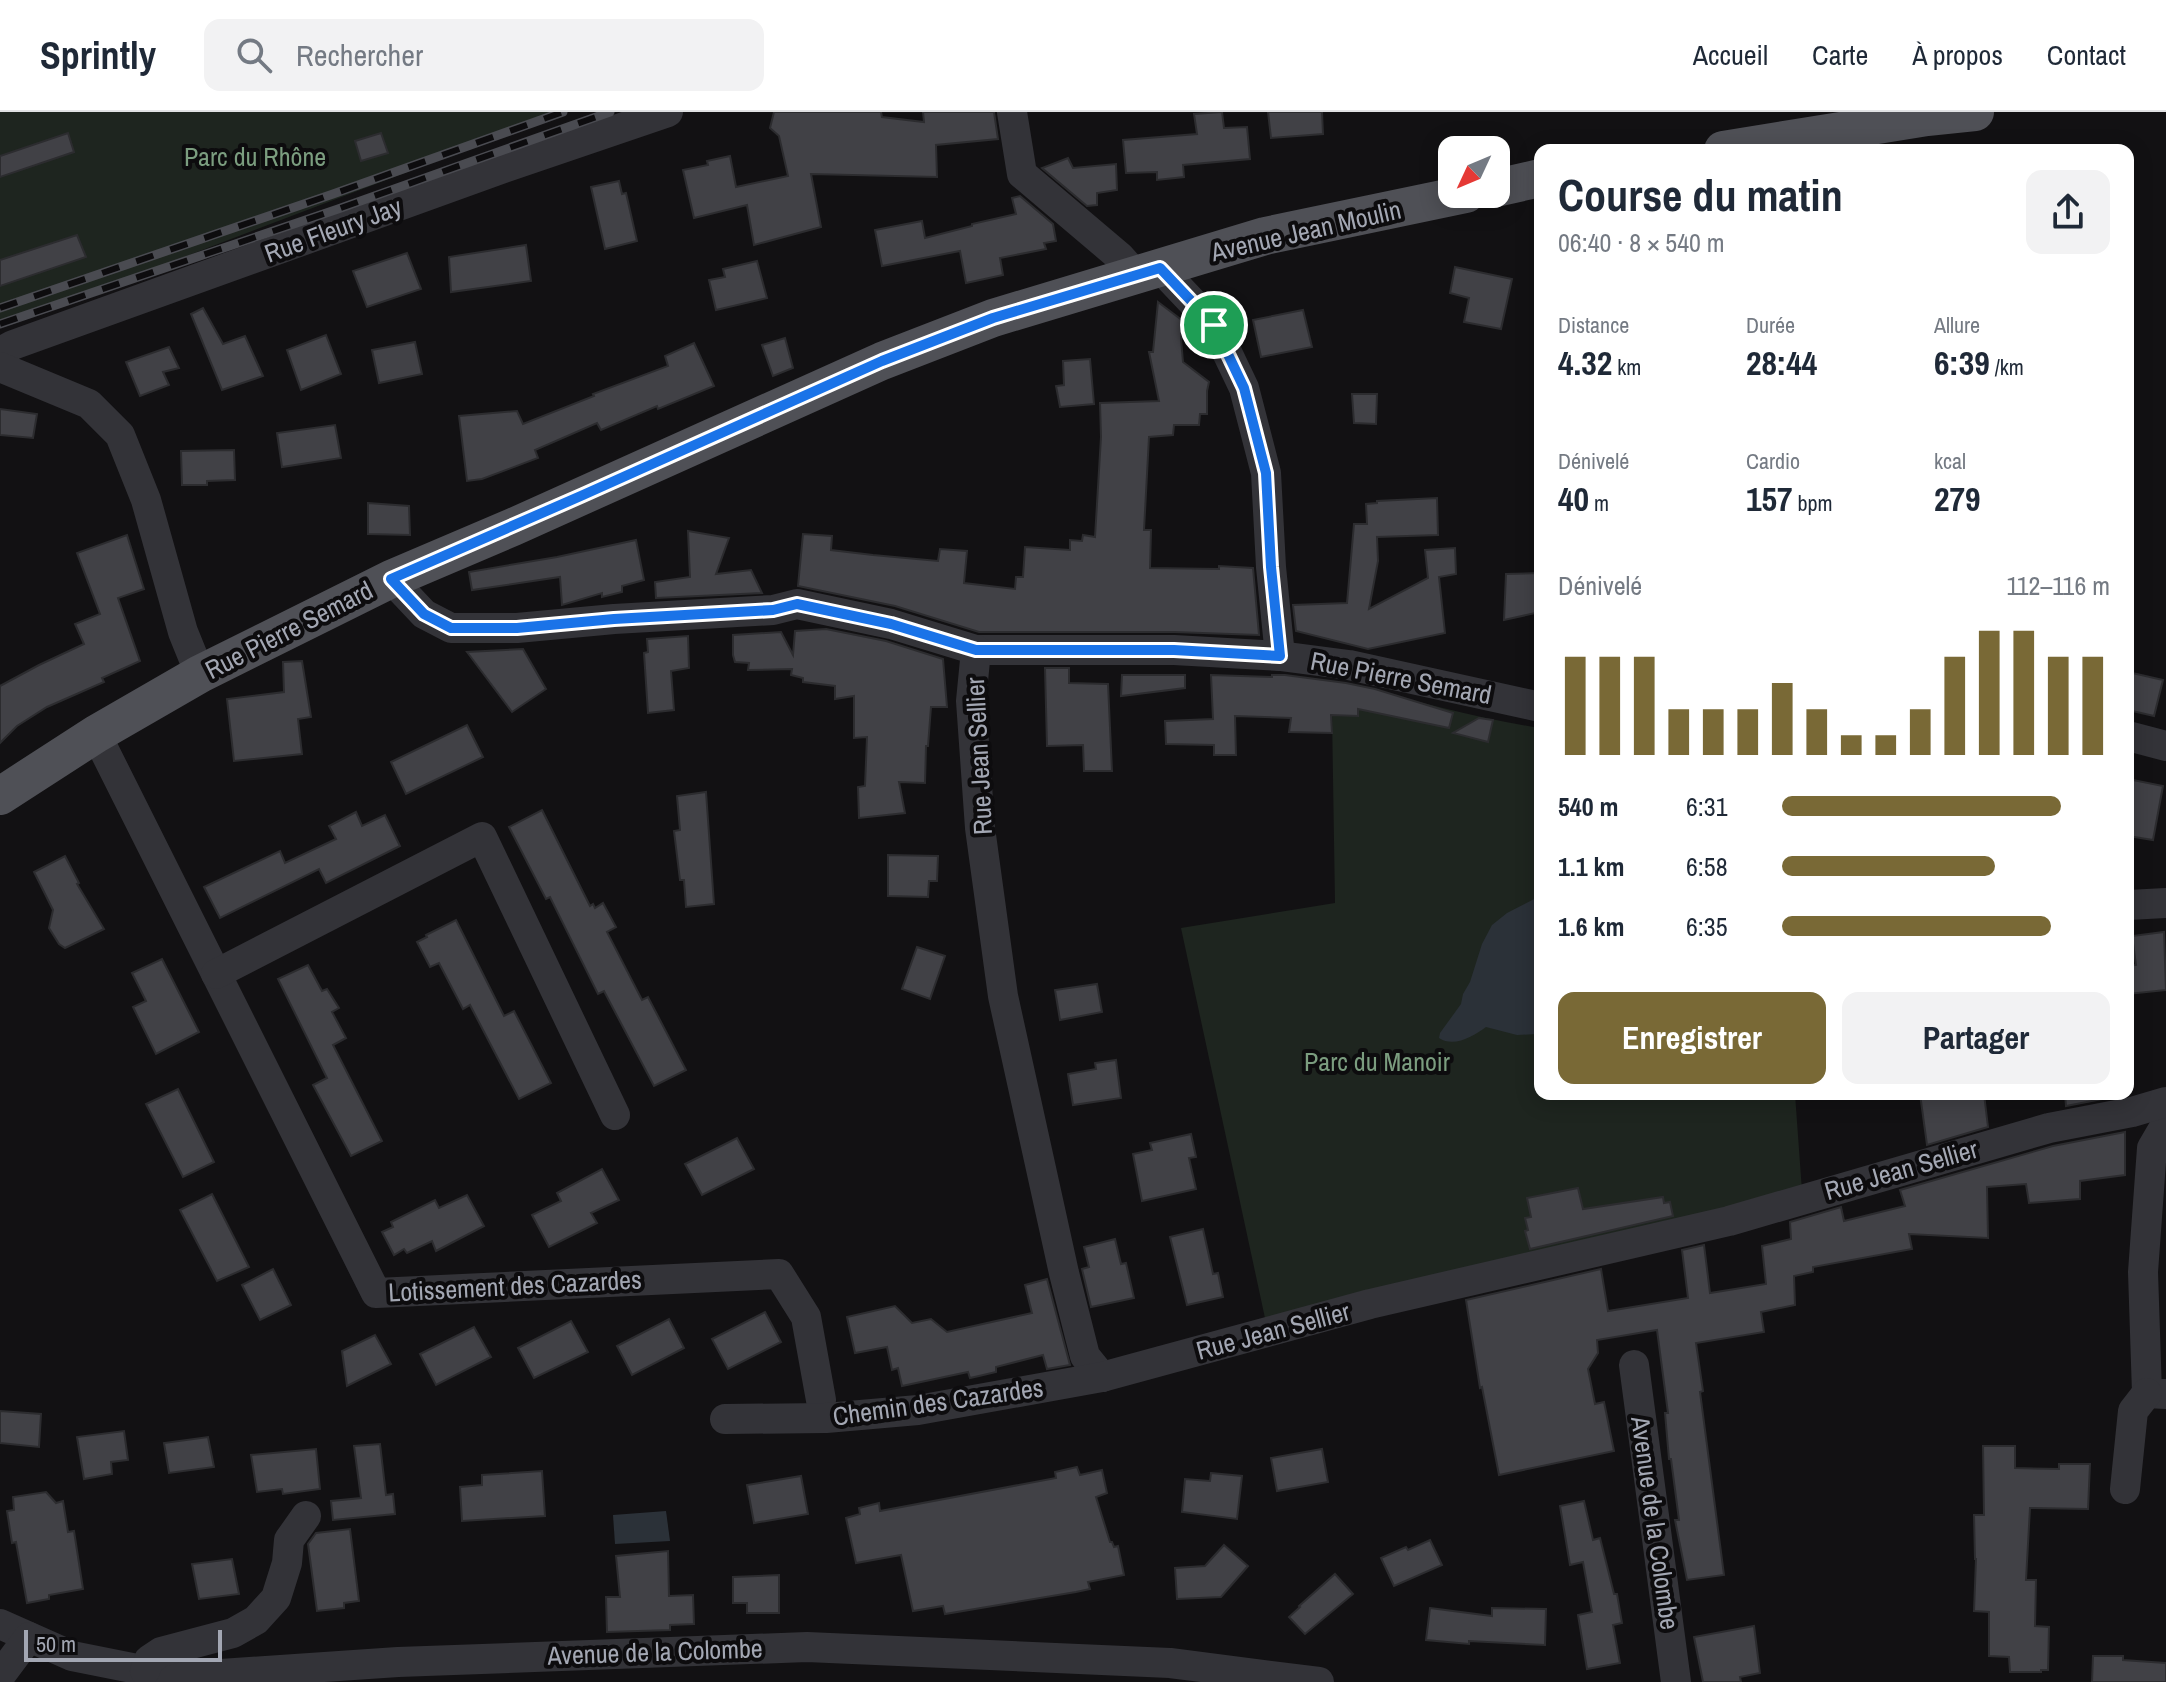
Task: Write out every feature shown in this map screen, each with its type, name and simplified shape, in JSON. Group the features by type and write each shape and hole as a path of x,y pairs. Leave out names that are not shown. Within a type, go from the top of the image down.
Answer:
{"main road":[{"path":"1760,144 1975,112"},
{"path":"1510,185 1534,179"},
{"name":"Avenue Jean Moulin","path":"391,579 882,361 993,318 1265,236 1438,200"},
{"name":"Rue Pierre Semard","path":"0,796 96,734 200,674 391,579"}],"street":[{"name":"Rue Fleury Jay","path":"0,352 489,173 668,112"},
{"path":"1012,112 1022,174 1120,257 1148,272 1214,325 1244,388 1266,473 1280,656"},
{"path":"0,367 89,404 120,435 146,500 183,632 200,674"},
{"name":"Rue Pierre Semard","path":"391,579 424,614 451,628 517,628 773,610 797,604 891,624 976,650 1174,650 1280,656 1349,665 1534,706"},
{"name":"Rue Jean Sellier","path":"976,650 971,701 980,828 1003,996 1085,1356 1102,1377 1370,1304 1729,1221 2049,1128 2166,1102"},
{"name":"Lotissement des Cazardes","path":"96,734 376,1293 779,1274 806,1317 821,1400"},
{"path":"2134,738 2166,746"},
{"path":"216,974 482,837 615,1115"},
{"path":"2134,905 2166,903"},
{"path":"2125,1489 2133,1411 2156,1393 2143,1272 2152,1148 2166,1124"},
{"name":"Avenue de la Colombe","path":"1634,1365 1676,1682"},
{"name":"Chemin des Cazardes","path":"725,1419 826,1418 918,1410 1102,1377"},
{"path":"145,1671 149,1660 161,1652 233,1633 256,1620 276,1598 287,1563 289,1540 306,1516"},
{"name":"Avenue de la Colombe","path":"0,1624 72,1656 177,1677 413,1662 807,1647 1170,1663 1319,1682"},
{"path":"0,1676 29,1637"}],"green space":[{"name":"Parc du Rhône","path":"0,112 565,112 0,327"},
{"name":"Parc du Manoir","path":"1359,685 1449,710 1534,727 1534,1100 1795,1100 1802,1191 1265,1318 1181,928 1335,903 1332,715 1358,716"}],"shaded area":[{"path":"1534,899 1534,1034 1517,1035 1486,1027 1457,1041 1439,1038 1461,1004 1492,925"},
{"path":"666,1511 670,1541 615,1544 613,1515"}],"building":[{"path":"774,112 881,112 882,117 924,122 923,112 994,112 998,139 936,145 937,177 811,174 821,227 754,245 747,205 694,218 683,170 730,156 736,187 788,176 779,136 770,128"},
{"path":"1222,112 1224,128 1247,127 1250,159 1183,165 1184,177 1157,180 1157,172 1126,173 1123,140 1197,134 1194,114"},
{"path":"1268,112 1322,112 1323,134 1271,138"},
{"path":"68,133 74,152 0,177 0,156"},
{"path":"381,133 388,153 361,161 355,141"},
{"path":"1068,158 1073,168 1116,164 1117,190 1097,193 1097,205 1087,206 1042,168"},
{"path":"619,181 622,194 626,193 637,241 605,249 591,187"},
{"path":"1020,196 1053,224 1056,241 1044,243 1046,249 1000,258 1003,275 966,283 960,251 882,266 875,230 922,221 925,238 1016,214 1012,198"},
{"path":"77,235 86,257 0,286 0,260"},
{"path":"526,245 531,281 451,292 449,257"},
{"path":"407,253 421,289 367,307 353,271"},
{"path":"757,261 767,298 716,310 709,280 725,277 723,269"},
{"path":"1455,267 1512,279 1501,329 1464,322 1469,298 1450,293"},
{"path":"1158,302 1183,321 1183,362 1209,382 1207,414 1200,414 1199,425 1174,425 1173,435 1149,437 1144,530 1151,530 1150,568 1253,568 1259,635 979,632 895,606 798,586 803,534 832,536 831,550 873,555 938,561 940,549 967,551 964,583 1015,589 1016,577 1023,577 1025,547 1070,550 1070,540 1082,541 1083,535 1095,537 1100,403 1159,401 1149,352 1153,352"},
{"path":"203,308 223,344 245,336 263,376 222,390 191,314"},
{"path":"1303,310 1312,347 1261,357 1253,320"},
{"path":"326,335 341,374 301,390 287,350"},
{"path":"785,338 793,368 773,376 762,345"},
{"path":"415,342 422,374 379,383 372,350"},
{"path":"694,343 714,386 601,430 597,423 535,450 538,458 482,479 467,481 459,416 517,411 523,424 668,366 665,356"},
{"path":"169,347 179,368 163,372 169,385 140,396 126,362"},
{"path":"1090,359 1094,404 1060,407 1056,386 1064,385 1063,361"},
{"path":"1352,394 1377,394 1376,424 1354,423"},
{"path":"0,409 37,414 33,438 0,435"},
{"path":"335,425 341,458 282,467 277,433"},
{"path":"234,450 235,480 182,485 181,451"},
{"path":"1437,498 1438,535 1377,537 1378,561 1369,609 1428,578 1425,550 1455,548 1456,574 1439,577 1445,633 1368,649 1296,631 1293,605 1347,603 1354,524 1367,524 1366,504"},
{"path":"368,503 409,506 410,535 368,534"},
{"path":"688,531 729,538 716,574 751,570 762,593 656,598 655,582 690,577"},
{"path":"127,535 144,589 118,598 140,661 102,678 104,682 47,707 17,726 0,743 0,686 84,644 75,624 100,614 77,553"},
{"path":"636,540 644,580 622,586 622,592 602,597 602,593 562,605 560,577 472,590 469,572"},
{"path":"1534,573 1534,613 1504,620 1506,574"},
{"path":"826,629 886,641 943,659 947,707 931,707 925,783 899,782 905,813 859,818 858,787 865,786 867,737 854,738 854,696 835,699 835,686 803,682 803,678 791,675 792,669 748,670 749,663 735,662 733,635 781,632 793,655 795,631"},
{"path":"688,636 689,668 671,671 674,710 648,713 644,653 648,652 647,639"},
{"path":"523,649 546,689 512,712 467,652"},
{"path":"302,661 311,717 298,719 302,754 234,761 227,699 284,692 283,662"},
{"path":"1045,668 1069,668 1069,683 1108,684 1112,771 1084,771 1083,745 1047,746"},
{"path":"2134,673 2163,680 2154,716 2134,711"},
{"path":"1122,675 1185,675 1185,688 1121,696"},
{"path":"1211,675 1285,675 1346,683 1453,713 1449,728 1358,709 1358,716 1331,715 1332,733 1289,732 1291,718 1235,716 1236,755 1214,755 1214,745 1166,744 1165,721 1213,719"},
{"path":"1479,718 1493,720 1488,742 1453,733"},
{"path":"467,725 483,757 406,794 391,762"},
{"path":"2134,780 2163,786 2153,840 2134,837"},
{"path":"706,792 714,904 686,907 674,831 680,830 677,796"},
{"path":"542,810 590,906 593,904 595,908 603,903 616,927 607,932 642,1000 648,997 686,1070 654,1086 604,991 598,994 550,897 546,899 509,827"},
{"path":"356,812 362,826 385,815 400,846 326,883 319,869 220,918 204,887 280,851 285,863 336,839 329,826"},
{"path":"888,855 938,856 937,881 929,881 928,897 888,896"},
{"path":"65,856 77,884 104,929 65,948 49,928 53,910 34,872"},
{"path":"456,920 504,1016 514,1011 551,1083 519,1099 470,1005 463,1009 439,963 430,967 417,942"},
{"path":"2164,932 2166,990 2134,993 2134,936"},
{"path":"917,947 945,956 930,999 902,989"},
{"path":"162,959 199,1032 156,1054 133,1007 146,1001 132,973"},
{"path":"308,965 322,991 327,989 339,1008 332,1012 346,1038 333,1045 382,1141 351,1156 313,1085 327,1078 278,979"},
{"path":"1097,984 1102,1012 1060,1020 1055,990"},
{"path":"1116,1060 1121,1098 1073,1105 1068,1074 1096,1069 1095,1063"},
{"path":"178,1089 214,1162 183,1177 146,1104"},
{"path":"1921,1100 1985,1100 1988,1127 1927,1145"},
{"path":"2066,1100 2097,1100 2066,1106"},
{"path":"2125,1132 2125,1175 2080,1181 2080,1199 2029,1203 2026,1184 1987,1187 1988,1238 1909,1234 1912,1249 1813,1267 1813,1272 1794,1276 1795,1305 1761,1312 1764,1332 1696,1343 1724,1575 1687,1580 1675,1520 1679,1520 1669,1459 1665,1413 1668,1413 1657,1330 1597,1340 1598,1353 1588,1369 1595,1404 1604,1402 1614,1451 1499,1475 1480,1388 1466,1300 1601,1269 1608,1311 1688,1298 1682,1250 1704,1245 1710,1293 1766,1284 1762,1246 1791,1239 1790,1222 1841,1207 1844,1221 1905,1206 1900,1190 2053,1146"},
{"path":"1191,1134 1196,1157 1189,1158 1196,1189 1142,1201 1133,1154 1152,1150 1150,1143"},
{"path":"737,1138 754,1169 702,1195 685,1164"},
{"path":"602,1169 619,1200 591,1213 597,1223 549,1247 532,1215 561,1201 557,1193"},
{"path":"1578,1188 1583,1209 1663,1197 1664,1203 1670,1202 1673,1216 1530,1249 1525,1231 1528,1230 1525,1218 1531,1217 1527,1198"},
{"path":"212,1194 249,1267 217,1281 180,1210"},
{"path":"467,1195 484,1226 436,1251 432,1241 407,1253 404,1249 394,1255 382,1232 393,1227 391,1222 435,1200 439,1208"},
{"path":"1203,1229 1213,1274 1218,1273 1223,1297 1187,1305 1170,1237"},
{"path":"1115,1239 1121,1264 1126,1263 1134,1298 1091,1307 1082,1269 1089,1267 1084,1247"},
{"path":"273,1269 291,1305 260,1320 242,1285"},
{"path":"1047,1279 1070,1365 1047,1369 1043,1355 996,1367 996,1372 970,1378 968,1372 902,1386 898,1368 892,1370 887,1347 855,1353 847,1317 895,1306 912,1323 931,1319 947,1332 1032,1313 1025,1285"},
{"path":"765,1312 781,1342 728,1369 712,1339"},
{"path":"669,1319 684,1348 632,1375 617,1346"},
{"path":"571,1321 588,1352 534,1378 518,1348"},
{"path":"474,1327 491,1357 436,1385 420,1354"},
{"path":"375,1335 391,1364 347,1386 342,1351"},
{"path":"0,1411 41,1414 39,1447 0,1443"},
{"path":"124,1431 128,1460 111,1462 112,1474 84,1479 77,1437"},
{"path":"208,1437 214,1467 169,1473 164,1443"},
{"path":"380,1444 386,1495 393,1494 395,1514 333,1520 331,1501 361,1498 354,1446"},
{"path":"1983,1446 2015,1446 2015,1468 2059,1469 2059,1464 2090,1464 2088,1509 2030,1508 2026,1580 2036,1580 2035,1626 2049,1627 2048,1670 2041,1672 2010,1672 2009,1657 1989,1656 1989,1612 1974,1611 1974,1515 1984,1515"},
{"path":"316,1449 320,1489 283,1494 282,1489 257,1492 251,1455"},
{"path":"1322,1449 1328,1482 1277,1491 1271,1458"},
{"path":"1077,1467 1080,1475 1102,1470 1107,1493 1096,1497 1110,1542 1114,1547 1118,1546 1124,1575 1088,1582 1090,1589 945,1614 943,1606 913,1611 901,1555 856,1563 846,1518 860,1514 859,1508 879,1503 880,1511 1056,1478 1055,1472"},
{"path":"542,1471 545,1516 462,1521 460,1487 482,1485 482,1475"},
{"path":"1211,1473 1242,1476 1237,1519 1182,1512 1185,1479 1210,1481"},
{"path":"801,1476 808,1514 754,1523 747,1485"},
{"path":"46,1492 56,1503 63,1501 68,1532 74,1531 83,1589 49,1595 49,1599 27,1603 7,1511 14,1510 13,1497"},
{"path":"1584,1501 1593,1540 1600,1538 1614,1594 1617,1594 1622,1623 1613,1625 1620,1663 1587,1669 1578,1615 1592,1612 1583,1562 1570,1565 1560,1506"},
{"path":"350,1529 359,1601 344,1603 344,1608 317,1611 308,1544 316,1533"},
{"path":"1430,1540 1442,1565 1394,1586 1381,1558"},
{"path":"1224,1545 1248,1566 1221,1597 1177,1599 1175,1568 1205,1566"},
{"path":"668,1551 669,1596 693,1595 694,1624 670,1625 670,1630 607,1632 606,1597 620,1597 616,1556"},
{"path":"232,1559 239,1594 199,1599 192,1564"},
{"path":"1335,1574 1353,1594 1305,1634 1289,1617"},
{"path":"779,1575 779,1613 747,1613 747,1603 733,1603 733,1577"},
{"path":"1430,1608 1492,1616 1492,1608 1546,1609 1545,1645 1426,1640"},
{"path":"1754,1626 1760,1673 1740,1677 1741,1682 1703,1682 1694,1637"},
{"path":"2093,1656 2123,1656 2123,1660 2166,1663 2166,1682 2092,1682"}],"railway":[{"path":"0,308 563,112"},
{"path":"0,324 610,112"}],"route":[{"path":"1160,268 1214,325 1244,388 1266,473 1280,656 1174,650 976,650 891,624 797,604 773,610 517,628 451,628 424,614 391,579 882,361 993,318 1160,268"}]}
